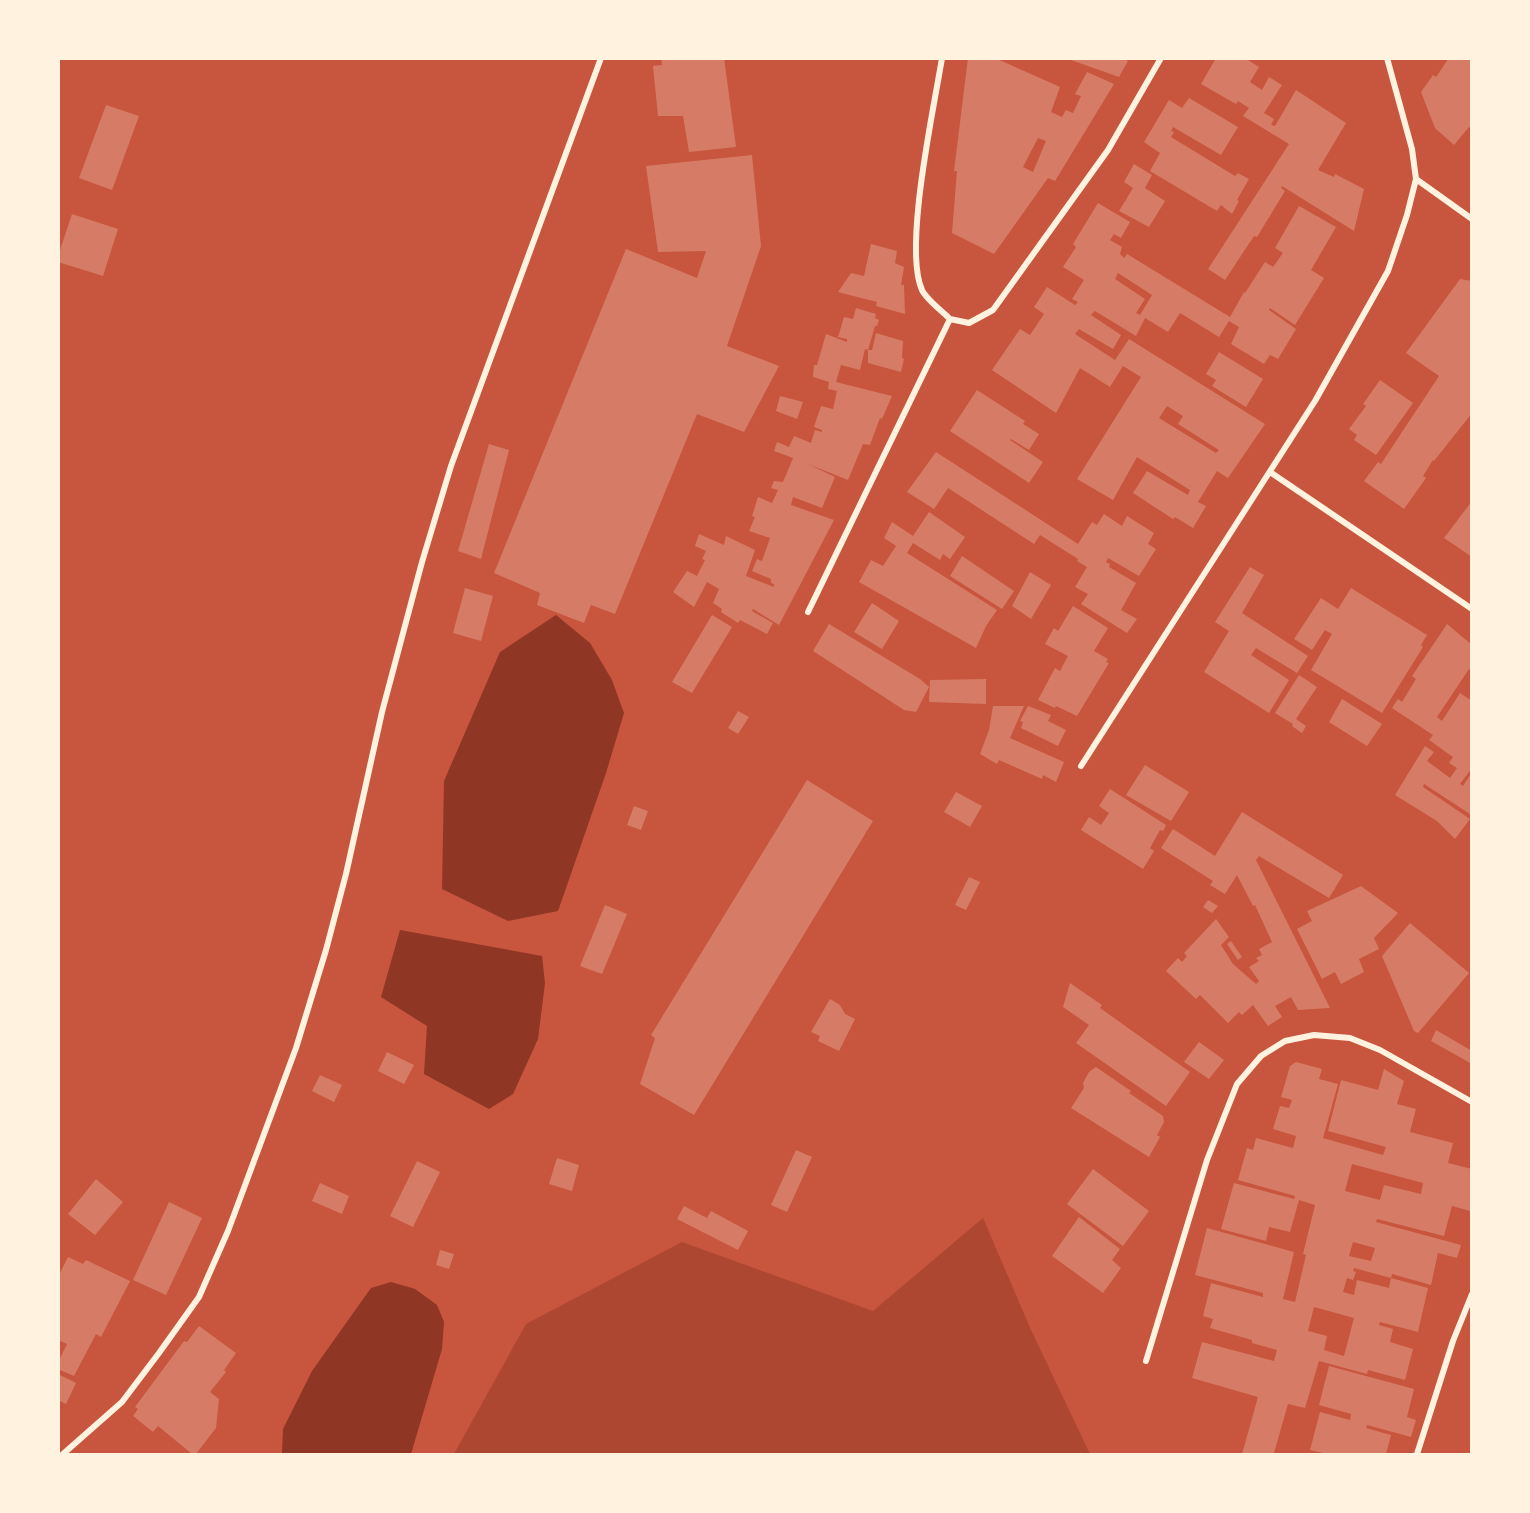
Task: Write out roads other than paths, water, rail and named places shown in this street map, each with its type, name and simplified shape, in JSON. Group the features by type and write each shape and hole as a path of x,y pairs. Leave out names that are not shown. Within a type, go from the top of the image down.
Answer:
{"street":[{"path":"63,1455 122,1402 159,1353 199,1297 228,1231 296,1048 326,950 346,874 382,712 422,562 451,466 601,58"},
{"path":"942,58 919,199 915,259 922,291 950,319 969,323 993,310 1108,150 1161,58"},
{"path":"1082,766 1315,401 1388,271 1407,216 1416,179 1412,149 1387,58"},
{"path":"1416,179 1472,219"},
{"path":"808,612 950,319"},
{"path":"1270,472 1472,609"},
{"path":"1146,1362 1207,1160 1237,1084 1261,1056 1285,1041 1314,1035 1350,1038 1380,1050 1472,1102"},
{"path":"1417,1455 1453,1341 1472,1294"}]}
